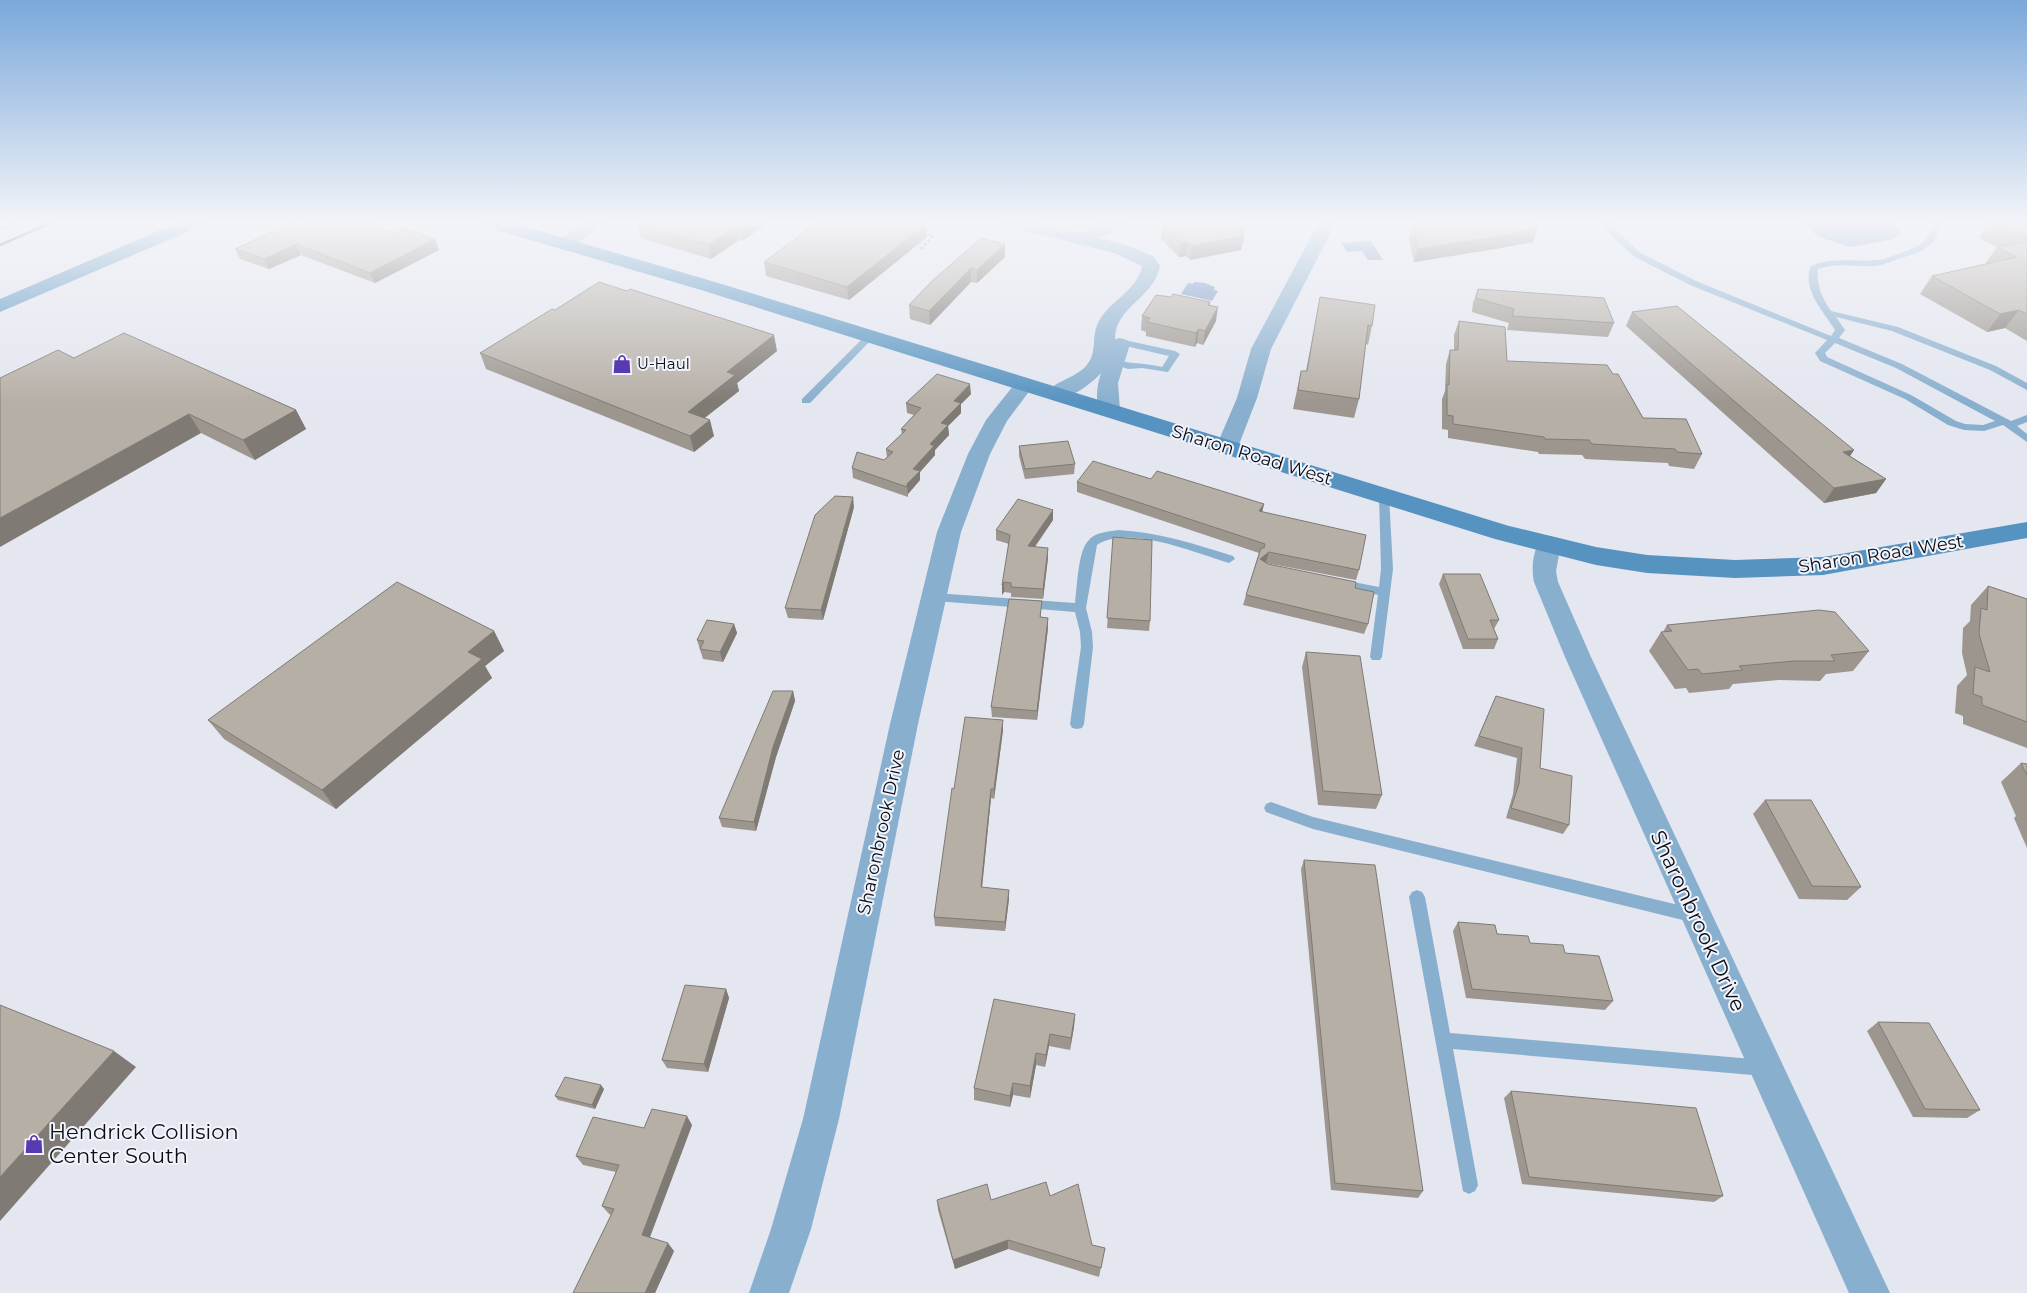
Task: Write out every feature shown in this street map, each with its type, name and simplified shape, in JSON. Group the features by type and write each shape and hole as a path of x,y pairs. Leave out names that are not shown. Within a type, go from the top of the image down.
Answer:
{"main road":[{"path":"0,292 22,282"},
{"path":"0,306 55,282"},
{"name":"Sharon Road West","path":"695,282 1504,533 1596,556 1647,564 1735,569 1794,568 1876,558 2027,530"}],"street":[{"path":"1056,394 1108,362 1118,358 1113,341 1122,327 1115,313 1147,282"},
{"path":"1227,447 1247,398 1261,349 1296,282"},
{"path":"1108,362 1107,391 1109,410"},
{"name":"Sharonbrook Drive","path":"769,1293 791,1229 821,1119 904,724 949,532 978,454 997,420 1024,385"},
{"name":"Sharonbrook Drive","path":"1549,544 1544,570 1546,582 1578,657 1870,1293"}],"lane":[{"path":"1690,282 1899,366 2007,423 2027,439"},
{"path":"1812,282 1813,290 1840,330 1820,353 1823,359 1908,397 1952,423 1964,427 1984,428 2027,418"},
{"path":"1830,313 1895,329 1993,368 2027,387"},
{"path":"806,401 868,337"},
{"path":"1108,362 1128,366 1142,365 1165,370 1175,354 1113,341"},
{"path":"1141,346 1142,365"},
{"path":"1376,657 1387,569 1384,496"},
{"path":"1078,724 1087,647 1086,632 1080,608 1090,545 1098,537 1109,535 1144,535 1229,559"},
{"path":"1330,581 1385,592"},
{"path":"934,597 1080,608"},
{"path":"1271,808 1314,824 1696,916"},
{"path":"1417,897 1469,1185"},
{"path":"1443,1040 1767,1068"}],"water":[{"path":"1194,282 1205,283 1215,287 1214,290 1218,291 1212,301 1181,294 1188,283 1193,284"}],"building":[{"path":"600,282 627,291 630,289 774,335 727,372 735,375 688,412 710,420 690,436 480,353 552,309 555,310"},
{"path":"832,282 853,282 847,287"},
{"path":"931,282 957,282 929,311 909,305"},
{"path":"1943,282 2027,282 2027,314 2019,310 2000,314"},
{"path":"1478,289 1604,298 1614,323 1512,316 1514,309 1476,298"},
{"path":"1173,294 1210,302 1208,305 1218,307 1205,331 1199,329 1196,333 1147,322 1150,318 1142,316 1156,295 1171,297"},
{"path":"1320,297 1375,305 1372,326 1368,325 1359,399 1298,390 1301,371 1307,371"},
{"path":"1677,306 1854,450 1843,452 1886,479 1834,488 1632,312"},
{"path":"1459,321 1505,327 1507,361 1607,365 1613,374 1618,374 1643,418 1686,419 1702,454 1677,452 1675,449 1592,444 1589,440 1545,439 1544,437 1453,424 1453,416 1447,415 1447,384 1449,385 1450,350 1458,350"},
{"path":"124,333 296,410 243,440 189,414 0,518 0,378 58,350 74,358"},
{"path":"937,374 970,384 954,401 961,403 941,423 948,425 930,444 934,446 913,469 920,471 907,484 907,487 852,468 857,452 884,460 893,452 886,449 906,430 901,429 921,408 906,403"},
{"path":"1068,441 1075,464 1025,469 1019,446"},
{"path":"1093,461 1151,479 1157,471 1264,504 1259,511 1366,535 1359,570 1269,552 1260,559 1268,564 1356,582 1355,588 1374,592 1368,624 1246,595 1261,548 1264,548 1265,544 1077,482"},
{"path":"835,496 853,497 821,610 785,608 815,515"},
{"path":"1018,499 1053,510 1028,546 1048,548 1043,589 1011,587 1011,583 1004,582 1002,585 1010,535 996,530"},
{"path":"1113,537 1152,540 1150,621 1107,618"},
{"path":"1443,574 1480,574 1499,620 1490,620 1498,639 1468,639"},
{"path":"397,582 494,631 468,652 482,659 322,790 208,720"},
{"path":"1988,586 2027,599 2027,722 1982,705 1982,697 1973,694 1975,667 1990,672 1979,634 1981,608 1987,610"},
{"path":"1009,599 1042,601 1040,617 1048,618 1037,711 991,707"},
{"path":"1819,610 1835,612 1869,651 1831,655 1835,661 1794,661 1739,666 1743,670 1702,674 1698,669 1688,670 1661,632 1672,631 1667,625"},
{"path":"707,620 734,624 720,652 700,649 704,641 697,640"},
{"path":"1306,652 1360,656 1382,795 1323,791"},
{"path":"773,691 793,691 773,747 754,822 719,818"},
{"path":"1496,696 1544,709 1540,768 1572,776 1569,825 1511,808 1519,784 1522,748 1479,736"},
{"path":"965,717 1003,720 994,789 991,789 981,887 1009,890 1005,922 934,917 952,788 954,789"},
{"path":"2021,763 2027,764 2027,775"},
{"path":"1765,800 1811,800 1861,887 1812,886"},
{"path":"1304,860 1375,865 1423,1191 1335,1183"},
{"path":"1458,922 1495,925 1497,934 1528,936 1530,943 1563,945 1565,953 1599,956 1613,1001 1472,989"},
{"path":"685,985 726,989 704,1064 662,1060"},
{"path":"994,999 1075,1014 1071,1038 1050,1034 1046,1055 1036,1053 1030,1086 1013,1083 1010,1096 974,1088"},
{"name":"Hendrick Collision Center South","path":"0,1005 114,1051 0,1177"},
{"path":"1878,1022 1929,1023 1980,1110 1925,1109"},
{"path":"565,1077 601,1085 592,1105 555,1096"},
{"path":"1511,1091 1696,1108 1723,1196 1529,1177"},
{"path":"652,1109 687,1116 642,1235 668,1243 645,1293 573,1293 614,1209 602,1206 619,1165 576,1156 593,1117 644,1128"},
{"path":"1046,1182 1050,1196 1078,1184 1092,1245 1105,1248 1101,1268 1008,1240 953,1260 937,1200 987,1184 991,1200"}],"place":[{"name":"U-Haul","path":"622,364"},
{"name":"Hendrick Collision Center South","path":"34,1144"}]}
